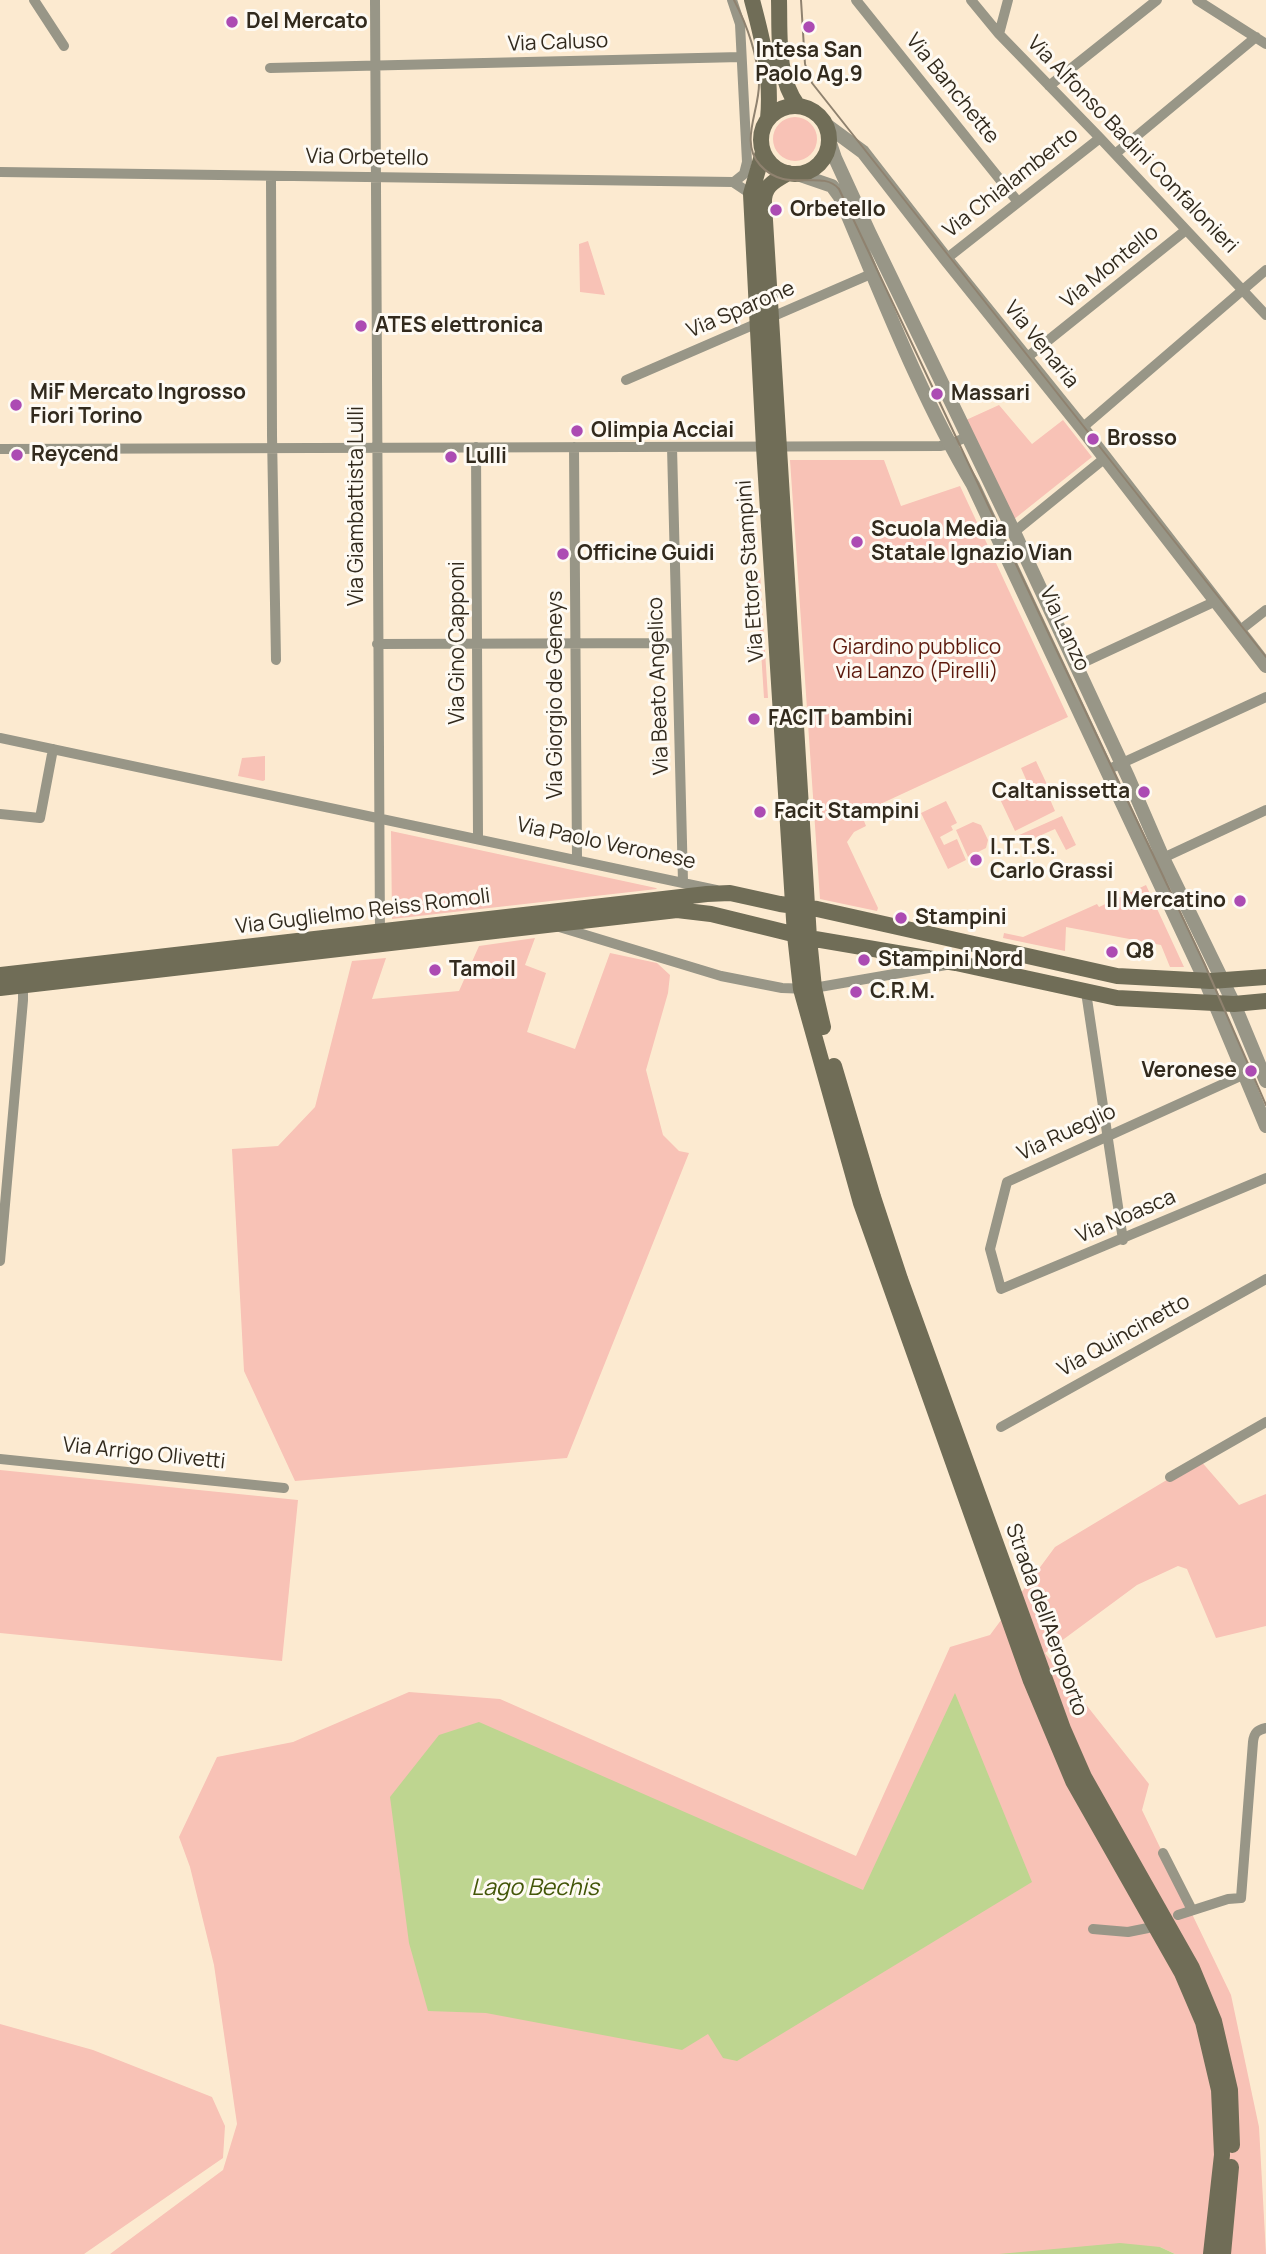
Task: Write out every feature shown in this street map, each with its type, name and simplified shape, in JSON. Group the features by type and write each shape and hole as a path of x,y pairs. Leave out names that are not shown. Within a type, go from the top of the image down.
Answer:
{"main road":[{"path":"752,0 768,61 768,119 761,135 763,152 774,166 793,174 813,169 820,163 825,156 827,132 814,111 798,106 781,109 768,119"},
{"path":"779,0 784,79 790,96 798,106"},
{"name":"Via Ettore Stampini","path":"763,152 751,194 764,321 807,989"},
{"name":"Via Ettore Stampini","path":"764,321 764,194 774,181 793,174"},
{"name":"Via Paolo Veronese","path":"730,893 1117,976 1223,981 1266,977"},
{"name":"Via Guglielmo Reiss Romoli","path":"0,988 23,979 380,938 730,893"},
{"name":"Via Guglielmo Reiss Romoli","path":"380,938 688,910 802,937"},
{"path":"802,937 956,963 1117,998 1234,1004 1266,1001"},
{"name":"Via Guglielmo Reiss Romoli","path":"0,975 23,979"},
{"name":"Strada dell'Aeroporto","path":"807,989 861,1203 1031,1681 1073,1781 1182,1973 1203,2022 1219,2090 1223,2254"},
{"name":"Strada dell'Aeroporto","path":"1212,2254 1221,2218"}],"street":[{"path":"34,0 64,46"},
{"name":"Via Giambattista Lulli","path":"375,0 380,938"},
{"path":"732,0 738,14 747,162 744,174 734,182 751,194"},
{"name":"Via Banchette","path":"856,0 1018,202"},
{"name":"Via Alfonso Badini Confalonieri","path":"971,0 999,34 1266,315"},
{"path":"999,34 1008,0"},
{"path":"1049,86 1157,0"},
{"path":"1115,154 1261,40 1197,0"},
{"name":"Via Caluso","path":"375,67 741,57"},
{"path":"270,68 375,67"},
{"name":"Via Venaria","path":"827,132 863,152 1083,428 1266,666"},
{"name":"Via Lanzo","path":"827,132 835,159 1122,763 1163,858 1234,1004 1266,1081"},
{"name":"Via Chialamberto","path":"946,259 1100,138"},
{"name":"Via Orbetello","path":"0,172 734,182"},
{"name":"Via Lanzo","path":"793,174 825,183 836,190 871,274 950,444 973,485 1205,980 1266,1126"},
{"path":"271,176 276,660"},
{"name":"Via Montello","path":"1026,359 1186,230"},
{"path":"1083,428 1266,271"},
{"name":"Via Sparone","path":"626,380 871,274"},
{"path":"0,449 771,447 950,444 967,437"},
{"name":"Via Gino Capponi","path":"476,447 478,838"},
{"name":"Via Giorgio de Geneys","path":"574,447 577,859"},
{"name":"Via Beato Angelico","path":"672,447 683,882"},
{"path":"1014,532 1105,458"},
{"path":"1076,666 1216,601"},
{"path":"1239,631 1266,610"},
{"path":"377,644 677,643"},
{"path":"1107,770 1266,697"},
{"name":"Via Paolo Veronese","path":"0,738 730,893"},
{"path":"0,814 40,818 53,749"},
{"path":"1163,858 1266,810"},
{"path":"550,924 732,979 782,988 807,989 956,963"},
{"path":"0,1261 23,979"},
{"path":"1086,992 1123,1240"},
{"name":"Via Rueglio","path":"1001,1289 990,1249 1007,1182 1245,1074"},
{"name":"Via Noasca","path":"1001,1289 1266,1178"},
{"name":"Via Quincinetto","path":"1001,1427 1266,1279"},
{"path":"1170,1477 1266,1422"},
{"name":"Via Arrigo Olivetti","path":"0,1460 284,1488"},
{"path":"1178,1915 1228,1899 1241,1898 1254,1735 1259,1729 1266,1728"},
{"path":"1163,1853 1192,1910"},
{"path":"1093,1929 1128,1932 1148,1928"}],"green space":[{"path":"795,117 810,124 817,139 810,154 795,161 780,154 773,139 780,124"},
{"path":"588,241 605,295 580,292 579,244"},
{"path":"999,405 1032,444 1063,420 1092,457 1013,520 966,420"},
{"name":"Giardino pubblico via Lanzo (Pirelli)","path":"790,460 884,460 901,506 960,486 1068,717 861,813 866,826 854,832 847,842 878,908 877,911 820,899"},
{"path":"760,573 768,698 764,698 757,589 754,580"},
{"path":"265,756 265,780 238,776 242,758"},
{"path":"1036,761 1052,795 1049,797 1055,811 1015,831 999,797 1028,784 1021,768"},
{"path":"946,801 957,823 951,826 953,830 940,837 944,845 957,839 966,860 948,869 921,813"},
{"path":"1062,816 1076,845 1066,850 1055,829 1021,844 1017,836"},
{"path":"973,822 981,825 988,840 986,848 968,857 956,830"},
{"path":"391,831 656,888 657,889 392,919"},
{"path":"1146,885 1184,967 1170,967 1161,945 1066,927 1065,951 1003,938 1004,933 1023,937"},
{"path":"535,938 525,965 546,973 527,1032 575,1049 610,953 657,963 670,975 668,993 646,1070 663,1135 679,1151 689,1153 567,1458 295,1481 244,1371 232,1149 278,1146 315,1107 352,961 386,958 372,999 459,991 479,946"},
{"path":"1200,1460 1239,1505 1266,1494 1266,1626 1216,1638 1187,1569 1178,1566 1137,1585 1045,1653 1149,1784 1142,1810 1231,1995 1259,2127 1266,2254 1175,2254 1160,2247 1039,2254 110,2254 223,2170 237,2124 214,1965 190,1867 179,1837 217,1757 293,1742 409,1692 500,1699 856,1856 950,1647 990,1635 1055,1547"},
{"path":"0,1470 298,1500 282,1661 0,1633"},
{"path":"0,2024 93,2050 212,2097 225,2126 223,2158 84,2254 0,2254"}],"water":[{"name":"Lago Bechis","path":"955,1693 1032,1882 737,2061 723,2058 708,2034 682,2050 486,2013 428,2011 409,1943 390,1797 439,1735 479,1722 863,1890"},
{"path":"1120,2243 1160,2247 1175,2254 999,2254"}],"tram line":[{"path":"734,0 751,40 758,71 758,93 751,136 754,156 770,174 792,180 823,181 832,183 839,189 1205,965 1266,1105"},
{"path":"801,0 805,64 812,83 1266,657"}],"place":[{"name":"Del Mercato","path":"232,22"},
{"name":"Intesa San Paolo Ag.9","path":"809,27"},
{"name":"Orbetello","path":"776,210"},
{"name":"ATES elettronica","path":"361,326"},
{"name":"Massari","path":"937,394"},
{"name":"MiF Mercato Ingrosso Fiori Torino","path":"16,405"},
{"name":"Olimpia Acciai","path":"577,431"},
{"name":"Brosso","path":"1093,439"},
{"name":"Reycend","path":"17,455"},
{"name":"Lulli","path":"451,457"},
{"name":"Scuola Media Statale Ignazio Vian","path":"857,542"},
{"name":"Officine Guidi","path":"563,554"},
{"name":"FACIT bambini","path":"754,719"},
{"name":"Caltanissetta","path":"1144,792"},
{"name":"Facit Stampini","path":"760,812"},
{"name":"I.T.T.S. Carlo Grassi","path":"976,860"},
{"name":"Il Mercatino","path":"1240,901"},
{"name":"Stampini","path":"901,918"},
{"name":"Q8","path":"1112,952"},
{"name":"Stampini Nord","path":"864,960"},
{"name":"Tamoil","path":"435,970"},
{"name":"C.R.M.","path":"856,992"},
{"name":"Veronese","path":"1251,1071"}]}
